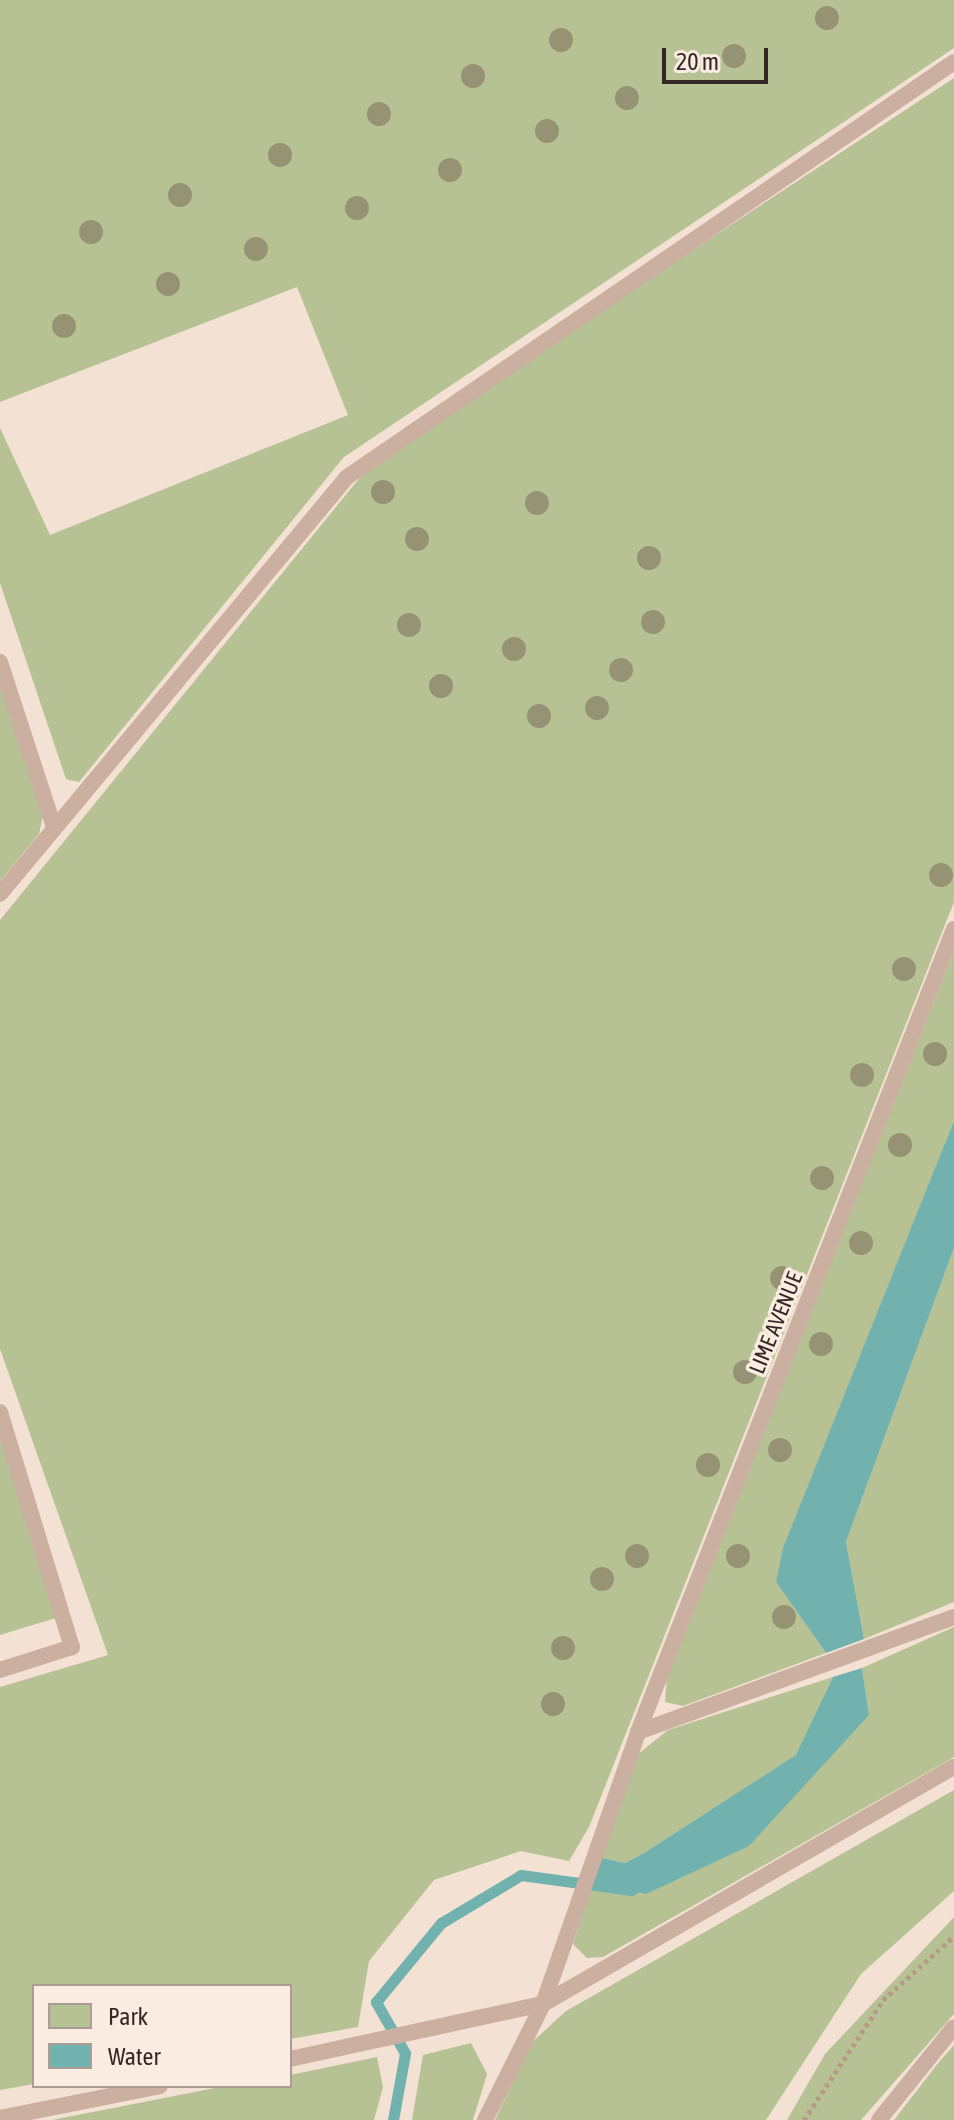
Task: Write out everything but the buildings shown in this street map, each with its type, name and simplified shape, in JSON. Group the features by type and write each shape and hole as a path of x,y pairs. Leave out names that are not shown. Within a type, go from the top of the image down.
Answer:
{"lane":[{"path":"0,894 53,824 347,477 954,62"},
{"path":"0,662 53,824"},
{"name":"LIME AVENUE","path":"485,2120 543,2004 638,1732 954,929"},
{"path":"0,1412 72,1647 0,1670"},
{"path":"638,1732 859,1657 954,1617"},
{"path":"292,2059 543,2004 954,1767"},
{"path":"879,2120 954,2027"},
{"path":"0,2118 150,2088"}],"path":[{"path":"804,2120 883,2000 954,1936"}],"green space":[{"path":"0,0 954,0 954,48 344,457 79,782 66,779 0,583 0,428 50,535 348,415 297,287 0,402"},
{"path":"954,78 954,902 589,1827 569,1861 521,1851 434,1880 369,1961 358,2027 292,2039 292,1984 32,1984 32,2084 0,2090 0,1687 108,1655 0,1349 0,920 375,459"},
{"path":"0,655 46,802 39,834 0,881"},
{"path":"954,951 954,1121 776,1582 826,1653 683,1706 665,1702 667,1675"},
{"path":"954,1248 954,1602 864,1639 846,1542"},
{"path":"0,1410 59,1617 0,1635"},
{"path":"954,1627 954,1757 603,1957 587,1958 573,1944 593,1880 646,1893 869,1715 862,1668"},
{"path":"833,1677 797,1755 644,1853 625,1863 602,1858 638,1754 668,1730"},
{"path":"954,1790 954,1891 861,1974 766,2120 495,2120 530,2044 566,2011"},
{"path":"954,1917 954,2014 861,2120 787,2120 825,2054"},
{"path":"471,2043 487,2074 473,2120 412,2120 423,2055"},
{"path":"954,2045 954,2120 894,2120 939,2062"},
{"path":"377,2057 383,2087 374,2120 52,2120 215,2088 292,2088 292,2075"}],"water":[{"path":"954,1121 954,1248 846,1542 864,1639 826,1653 776,1582 783,1548"},
{"path":"862,1668 869,1715 749,1846 646,1894 593,1880 602,1858 625,1863 644,1853 796,1755 833,1677"}],"waterway":[{"path":"393,2120 405,2053 376,2002 441,1923 521,1875 631,1890 644,1882"}]}
